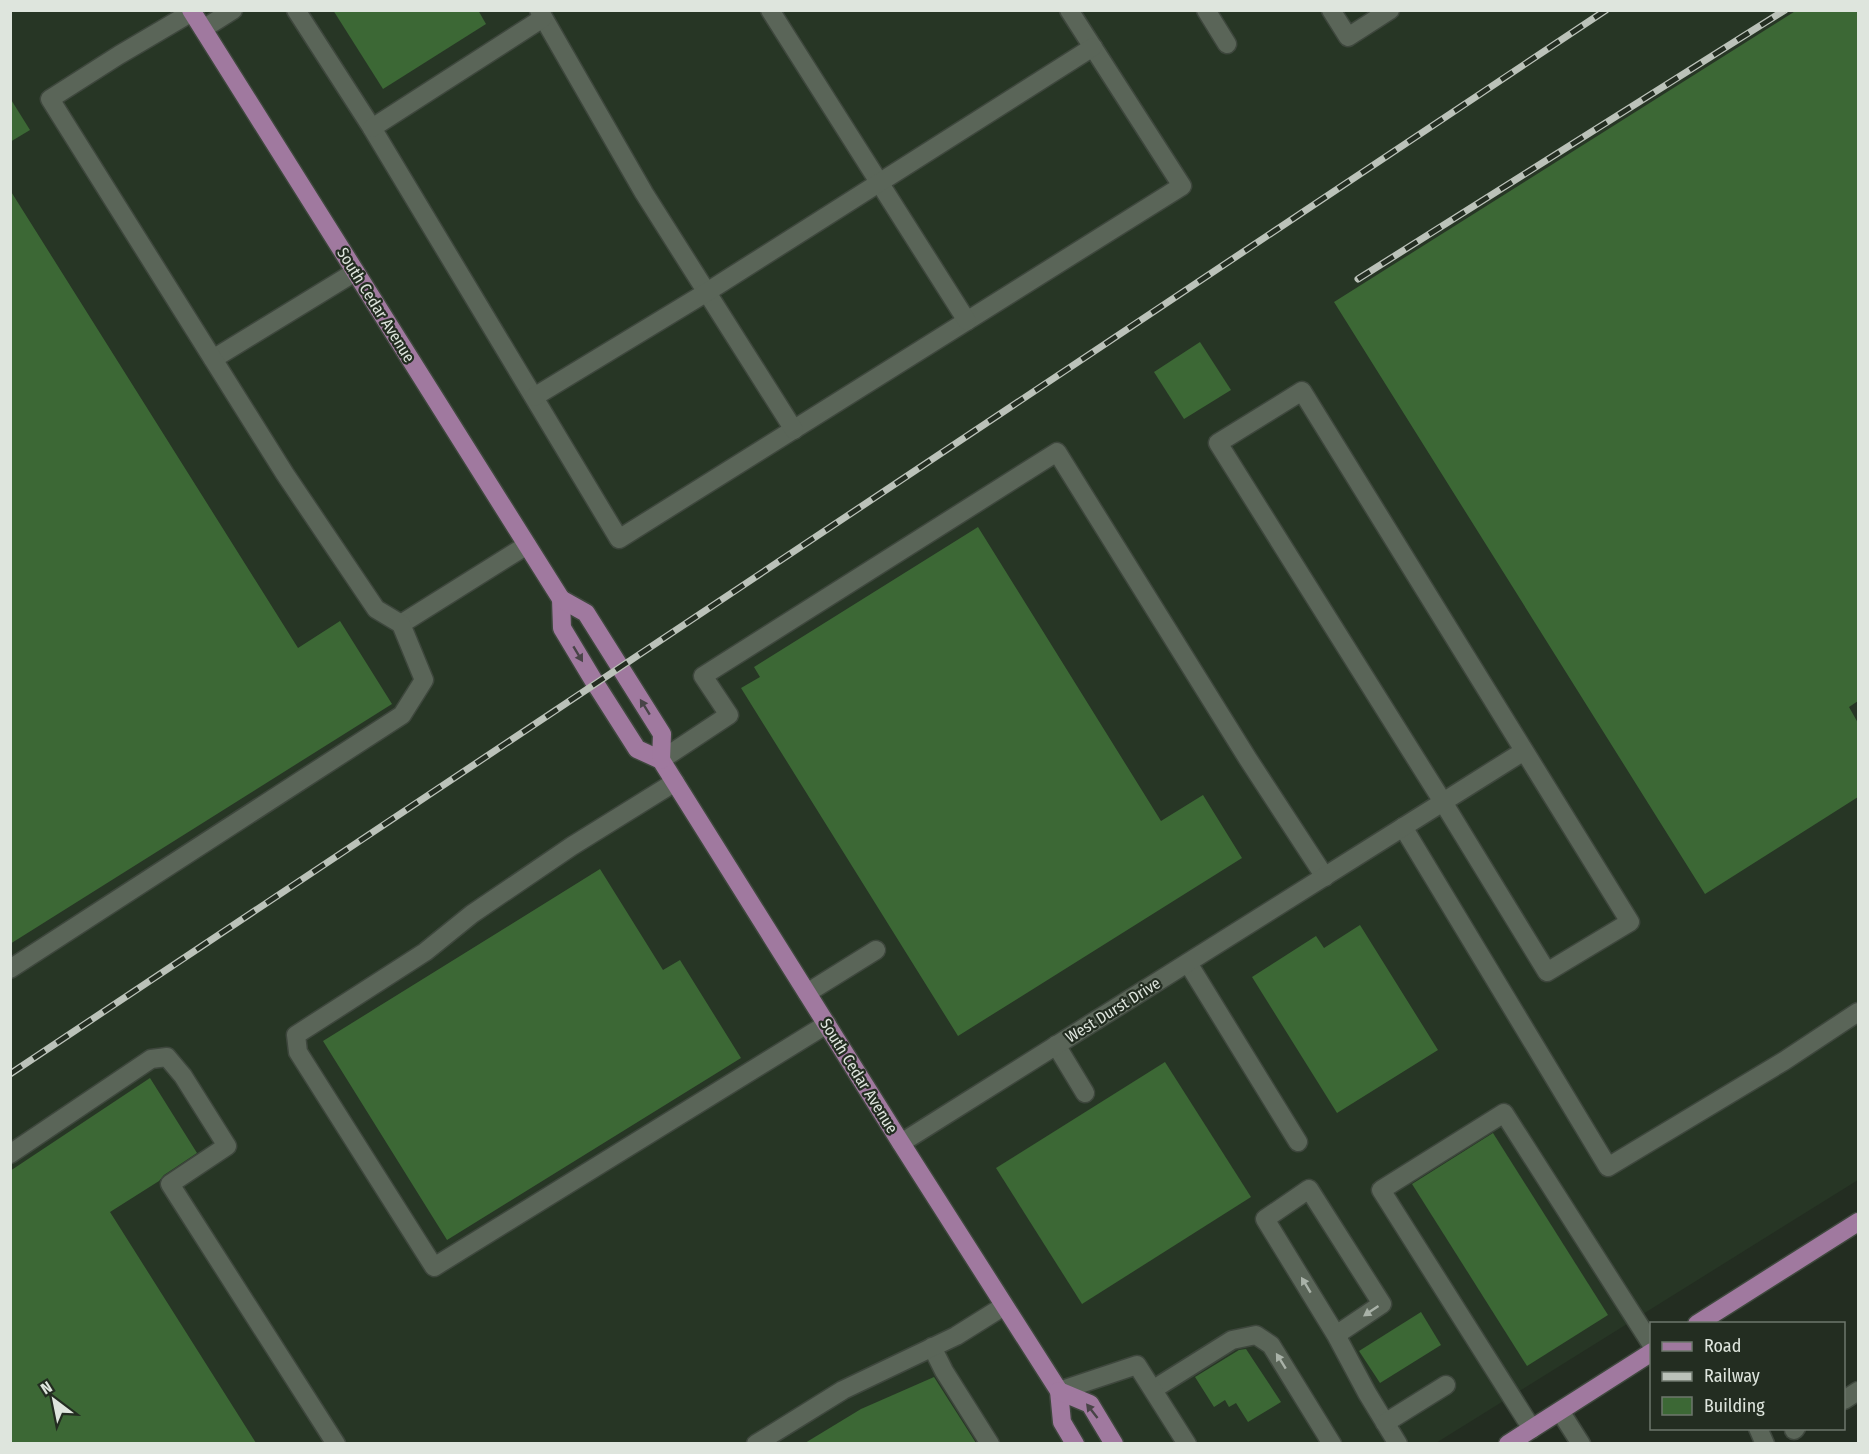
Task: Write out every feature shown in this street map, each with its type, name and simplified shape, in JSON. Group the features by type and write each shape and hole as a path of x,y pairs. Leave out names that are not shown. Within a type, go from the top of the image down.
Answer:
{"main road":[{"name":"South Cedar Avenue","path":"192,11 561,599 586,613 662,734 661,760 1059,1391 1062,1422 1075,1443"},
{"name":"South Cedar Avenue","path":"561,599 562,628 595,683 637,750 661,760"},
{"path":"1705,1321 1858,1222"},
{"path":"1508,1443 1650,1353"},
{"path":"1059,1391 1090,1404 1114,1443"}],"street":[{"path":"203,29 232,10"},
{"path":"296,10 372,128 619,539 1182,186 1069,10"},
{"path":"770,10 967,321"},
{"path":"1206,10 1227,44"},
{"path":"1331,10 1348,37 1390,10"},
{"path":"10,969 402,715 424,680 401,624 376,609 285,474 50,99 192,11"},
{"path":"372,128 541,14 644,193 794,430"},
{"path":"534,397 707,292 1093,47"},
{"path":"213,359 355,272"},
{"path":"1302,391 1630,922 1548,972 1443,802 1218,443 1302,391"},
{"path":"661,760 729,715 703,676 1057,452 1241,750 1324,877"},
{"path":"401,624 527,544"},
{"name":"West Durst Drive","path":"901,1143 1524,751"},
{"path":"675,782 572,846 472,914 425,952 296,1035 298,1052 304,1062 434,1267 827,1024"},
{"path":"1403,827 1608,1167 1784,1061 1858,1012"},
{"path":"807,993 876,950"},
{"path":"1188,963 1298,1142"},
{"path":"1056,1045 1085,1093"},
{"path":"10,1154 151,1059 167,1057 183,1076 227,1146 170,1184 336,1443"},
{"path":"1533,1429 1381,1190 1504,1113 1650,1342"},
{"path":"1336,1335 1382,1304 1309,1189 1265,1219 1336,1335 1367,1393 1398,1443"},
{"path":"756,1443 843,1390 956,1336 1004,1306"},
{"path":"1154,1389 1232,1340 1256,1335 1271,1345 1332,1443"},
{"path":"932,1347 944,1371 990,1443"},
{"path":"1059,1391 1137,1365 1187,1443"},
{"path":"1385,1423 1446,1384"},
{"path":"1845,1399 1858,1391"},
{"path":"1560,1411 1581,1443"}],"shaded area":[{"path":"10,11 1858,11 1858,1180 1436,1443 11,1443"}],"building":[{"path":"333,10 478,10 486,24 383,89"},
{"path":"1797,10 1858,10 1858,701 1849,707 1858,723 1858,797 1705,894 1334,302"},
{"path":"10,98 30,130 10,142"},
{"path":"10,190 298,648 340,621 392,704 10,944"},
{"path":"1200,342 1231,390 1184,419 1154,372"},
{"path":"978,527 1161,821 1203,795 1242,858 958,1036 741,688 760,677 754,667"},
{"path":"600,869 663,970 680,960 741,1058 447,1240 323,1041"},
{"path":"1360,925 1438,1050 1337,1113 1252,977 1316,936 1324,948"},
{"path":"1165,1062 1251,1197 1082,1304 996,1168"},
{"path":"150,1078 197,1153 164,1175 159,1181 110,1212 256,1443 10,1443 10,1171"},
{"path":"1493,1133 1608,1315 1527,1366 1412,1184"},
{"path":"1421,1312 1441,1345 1380,1383 1359,1351"},
{"path":"1246,1349 1281,1402 1248,1422 1236,1403 1229,1407 1225,1400 1214,1407 1195,1377 1239,1350"},
{"path":"934,1377 976,1443 805,1443 861,1409"}],"railway":[{"path":"10,1074 1606,10"},
{"path":"1358,279 1785,10"}]}
